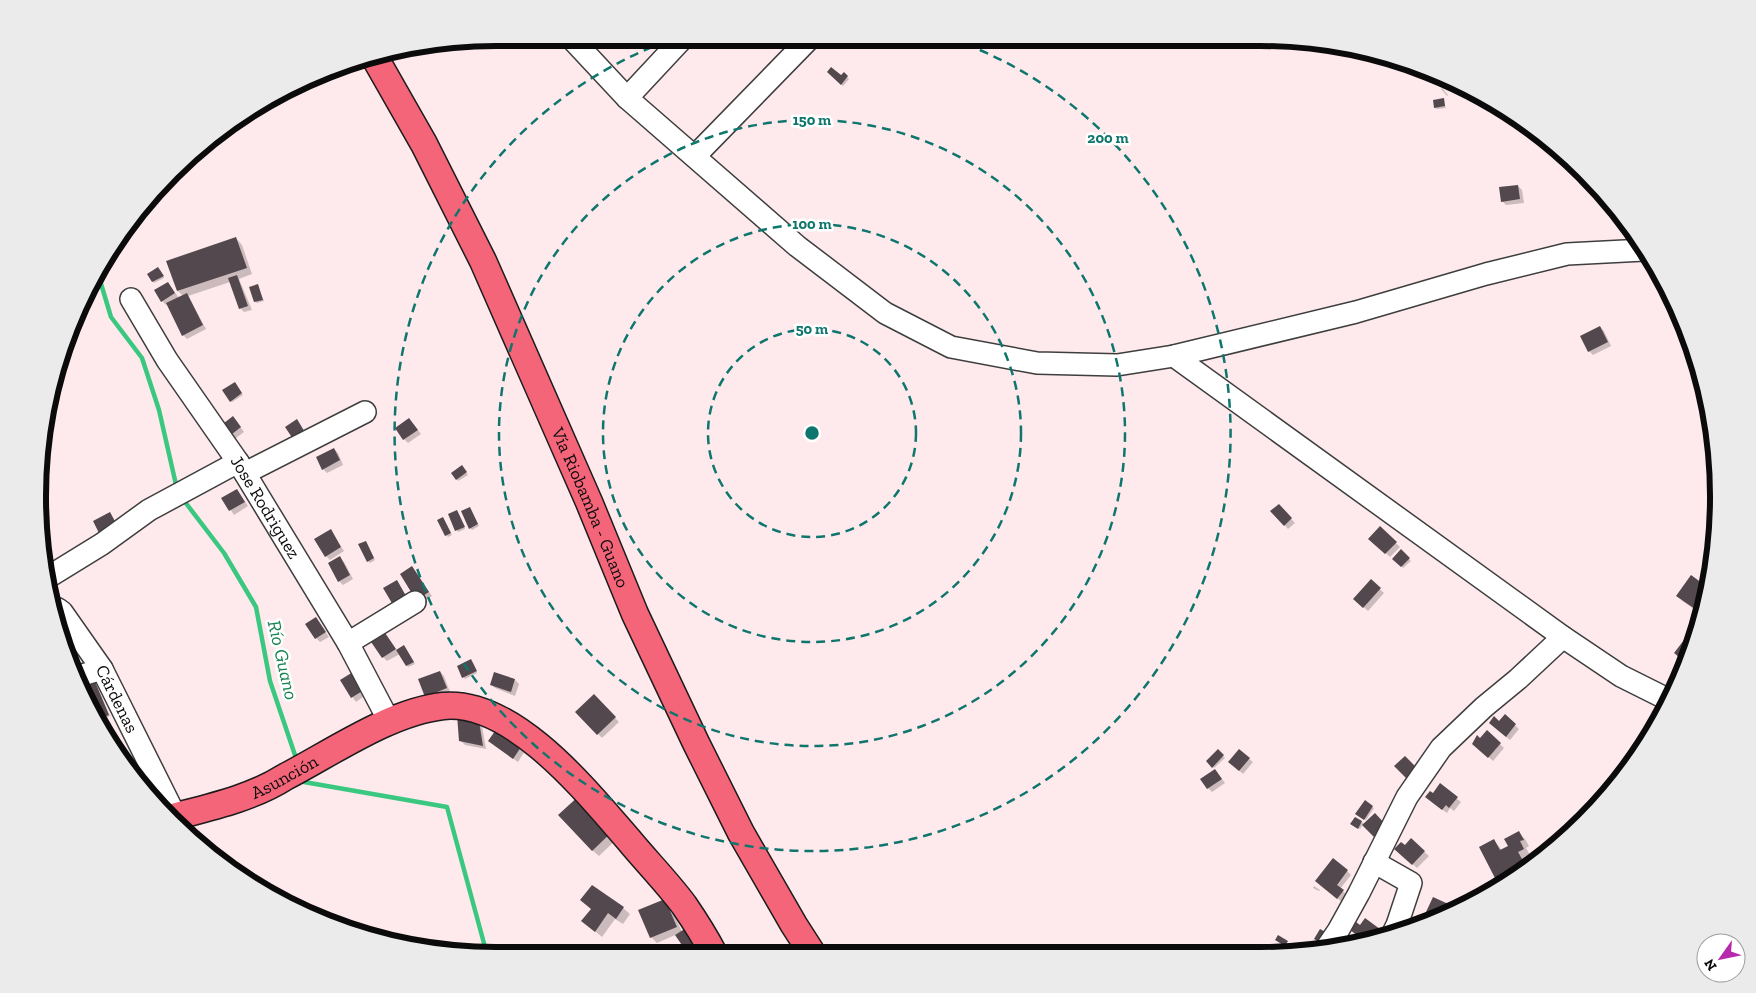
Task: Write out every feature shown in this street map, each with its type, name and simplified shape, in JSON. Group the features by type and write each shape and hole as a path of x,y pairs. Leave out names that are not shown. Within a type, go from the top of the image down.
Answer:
{"main road":[{"name":"Vía Riobamba - Guano","path":"378,63 424,144 483,261 589,502 635,614 704,759 741,833 808,947"},
{"path":"389,721 421,710 445,706 462,706 502,721 532,741 556,759 588,793 683,904 710,947"},
{"name":"Asunción","path":"180,817 229,802 270,786 389,721"}],"street":[{"path":"578,46 627,98 797,246 885,313 952,347 1037,364 1117,365 1174,356 1356,312 1486,274 1567,254 1637,250"},
{"path":"627,98 676,46"},
{"path":"695,156 802,46"},
{"name":"Jose Rodriguez","path":"131,299 167,360 242,468 348,643 389,721"},
{"path":"1174,356 1563,636 1621,676 1663,697"},
{"path":"53,574 102,544 149,510 197,484 242,468 365,412"},
{"path":"348,643 415,602"},
{"name":"Cárdenas","path":"62,612 102,669 170,807"},
{"path":"1331,941 1355,901 1407,797 1441,748 1563,636"},
{"path":"84,675 102,669"},
{"path":"1374,862 1410,883 1397,925"}],"building":[{"path":"831,67 841,75 844,72 848,76 841,85 827,72"},
{"path":"1444,98 1445,106 1434,108 1433,100"},
{"path":"1518,185 1520,199 1501,202 1499,187"},
{"path":"236,237 247,268 177,291 166,261"},
{"path":"158,267 164,276 152,282 147,274"},
{"path":"237,275 248,306 239,309 228,278"},
{"path":"168,282 175,293 161,302 154,290"},
{"path":"258,284 263,300 254,302 249,287"},
{"path":"187,293 203,325 182,336 166,303"},
{"path":"1600,326 1608,342 1588,352 1580,336"},
{"path":"235,382 242,393 230,402 222,390"},
{"path":"233,416 241,427 227,438 219,427"},
{"path":"409,418 418,430 403,440 395,428"},
{"path":"297,419 306,434 295,442 285,427"},
{"path":"334,448 340,460 322,470 316,457"},
{"path":"462,465 467,472 456,480 451,473"},
{"path":"237,489 245,502 229,511 221,498"},
{"path":"1279,504 1292,518 1284,526 1270,511"},
{"path":"470,507 478,524 469,529 461,511"},
{"path":"457,510 465,527 455,531 448,514"},
{"path":"110,512 117,525 100,535 93,521"},
{"path":"443,517 451,533 445,536 437,520"},
{"path":"1380,526 1397,542 1385,554 1368,539"},
{"path":"331,529 341,547 325,557 314,539"},
{"path":"366,541 374,558 367,562 358,544"},
{"path":"1401,549 1410,558 1401,567 1392,559"},
{"path":"340,556 350,575 338,582 328,563"},
{"path":"412,566 429,592 416,600 400,574"},
{"path":"1691,575 1701,583 1698,596 1695,600 1697,601 1695,609 1676,596"},
{"path":"1371,579 1381,588 1363,608 1353,599"},
{"path":"397,580 410,603 396,610 383,588"},
{"path":"316,617 326,632 315,639 305,624"},
{"path":"383,630 396,649 382,658 369,639"},
{"path":"1687,636 1687,636 1679,658 1674,653"},
{"path":"404,645 414,662 406,666 396,650"},
{"path":"471,659 477,671 462,678 457,666"},
{"path":"440,671 447,688 425,697 418,679"},
{"path":"353,672 364,690 351,698 340,680"},
{"path":"494,672 515,679 511,692 490,685"},
{"path":"94,679 109,715 104,717 87,682"},
{"path":"594,694 616,717 597,735 575,712"},
{"path":"1505,714 1516,724 1506,737 1489,723 1494,716 1499,721"},
{"path":"457,715 479,721 483,746 459,741"},
{"path":"500,724 525,741 513,759 488,741"},
{"path":"1487,730 1501,743 1488,758 1472,744 1477,735 1480,738"},
{"path":"1218,749 1224,755 1212,768 1206,761"},
{"path":"1239,749 1250,758 1239,771 1228,762"},
{"path":"1405,756 1416,767 1412,771 1417,777 1411,783 1394,766"},
{"path":"1215,769 1222,779 1207,789 1200,779"},
{"path":"1440,783 1458,797 1449,808 1446,805 1442,810 1425,797 1430,791 1433,793"},
{"path":"581,794 614,830 592,851 558,815"},
{"path":"1365,800 1373,806 1364,820 1355,814"},
{"path":"1375,813 1386,825 1378,841 1362,825"},
{"path":"1355,817 1362,821 1358,829 1350,824"},
{"path":"1519,831 1524,840 1520,841 1524,849 1518,852 1522,859 1528,856 1529,858 1496,880 1479,847 1494,839 1500,850 1508,846 1504,839"},
{"path":"1411,838 1425,851 1412,865 1394,849 1401,842 1405,845"},
{"path":"1333,858 1348,870 1337,885 1344,890 1337,899 1315,881"},
{"path":"592,885 624,907 616,919 608,913 595,932 581,921 591,909 580,900"},
{"path":"1433,897 1449,904 1429,913 1426,912"},
{"path":"665,899 677,927 650,938 638,910"},
{"path":"1365,918 1381,930 1357,935 1350,930 1356,922 1360,925"},
{"path":"691,925 699,947 683,947 675,935"},
{"path":"1320,929 1331,935 1326,942 1320,943 1314,939"},
{"path":"1278,935 1288,941 1285,946 1275,940"}],"waterway":[{"name":"Río Guano","path":"101,283 111,317 142,358 159,410 177,489"},
{"name":"Río Guano","path":"182,498 224,553 256,607 270,681 297,761"},
{"name":"Río Guano","path":"302,778 304,782 447,807 485,947"}]}
